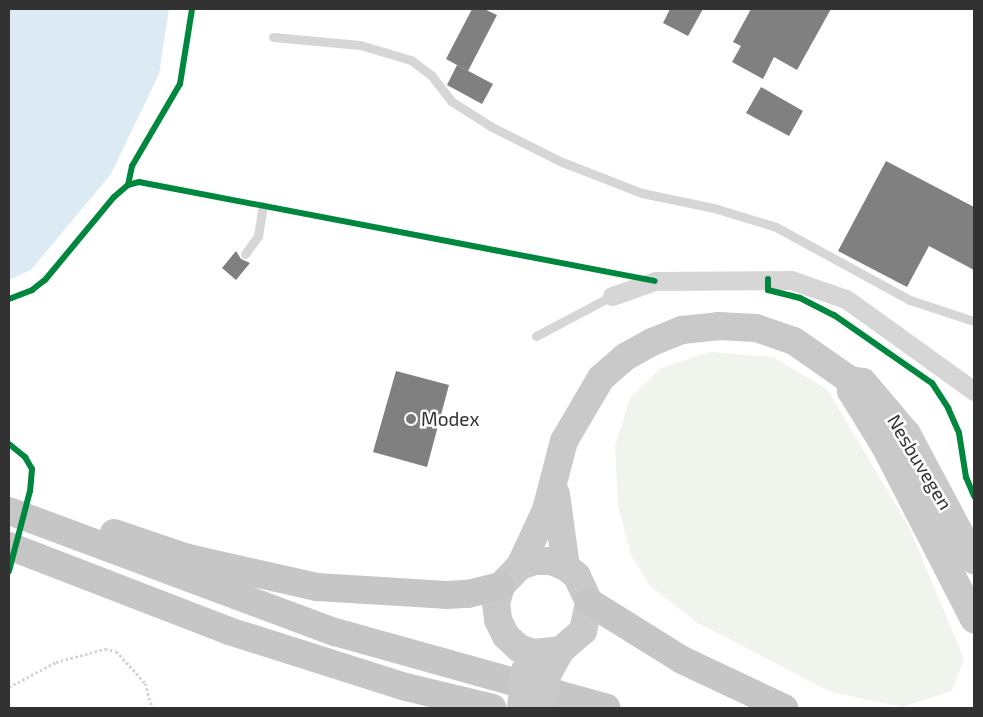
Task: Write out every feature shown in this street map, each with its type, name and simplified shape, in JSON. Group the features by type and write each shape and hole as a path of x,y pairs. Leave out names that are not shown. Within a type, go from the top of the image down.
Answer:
{"highway":[{"path":"9,498 188,558 318,587 446,595 468,594 501,586"},
{"path":"9,511 335,632 572,700 607,708"},
{"path":"9,546 229,631 406,687 493,708"},
{"path":"589,602 682,660 784,708"},
{"path":"406,687 450,708"}],"main road":[{"name":"Nesbuvegen","path":"556,473 564,440 601,378 625,357 652,342 682,330 718,326 756,328 794,341 850,380 863,382 900,423 968,530 974,560"},
{"path":"850,380 851,391 885,446 974,619"},
{"path":"542,708 530,664 506,636 498,620 496,603 501,586 520,566 535,540 556,473"},
{"path":"556,473 556,511 566,567"},
{"path":"520,566 535,561 551,561 566,567 585,588 589,602 583,631 561,650 530,664"},
{"path":"521,708 533,653 561,650"}],"street":[{"path":"612,296 656,281 791,280 846,299 974,391"},
{"path":"968,530 943,560 974,567"}],"lane":[{"path":"273,37 360,45 411,60 432,75 451,101 492,127 562,162 642,192 714,208 776,227 910,300 974,321"},
{"path":"245,254 258,236 263,206"},
{"path":"536,336 612,296"}],"path":[{"path":"9,687 56,662 105,649 116,651 144,684 152,708"}],"shaded area":[{"path":"9,9 169,9 159,74 111,174 31,270 9,280"},
{"path":"710,352 773,357 827,389 909,527 964,659 952,691 902,707 831,692 696,622 650,586 631,555 618,506 615,446 630,398 661,368"}],"building":[{"path":"472,9 484,9 497,15 468,71 446,59"},
{"path":"670,9 703,9 688,36 663,23"},
{"path":"751,9 831,9 797,70 774,57 763,79 732,62 741,46 733,42"},
{"path":"457,65 493,84 482,104 447,85"},
{"path":"761,87 803,111 789,136 746,113"},
{"path":"886,161 974,207 974,270 929,246 907,287 838,251"},
{"path":"236,251 241,259 250,263 236,280 222,268"},
{"name":"Modex","path":"396,371 449,385 427,467 373,452"}],"cycle path":[{"path":"128,185 132,166 180,84 192,9"},
{"path":"9,299 32,290 45,280 114,197 128,185 139,182 655,281"},
{"path":"768,279 768,290 800,298 834,315 932,383 948,408 959,433 966,477 974,496"},
{"path":"9,444 25,457 32,469 30,491 9,571"}],"place":[{"name":"Modex","path":"411,419"}]}
